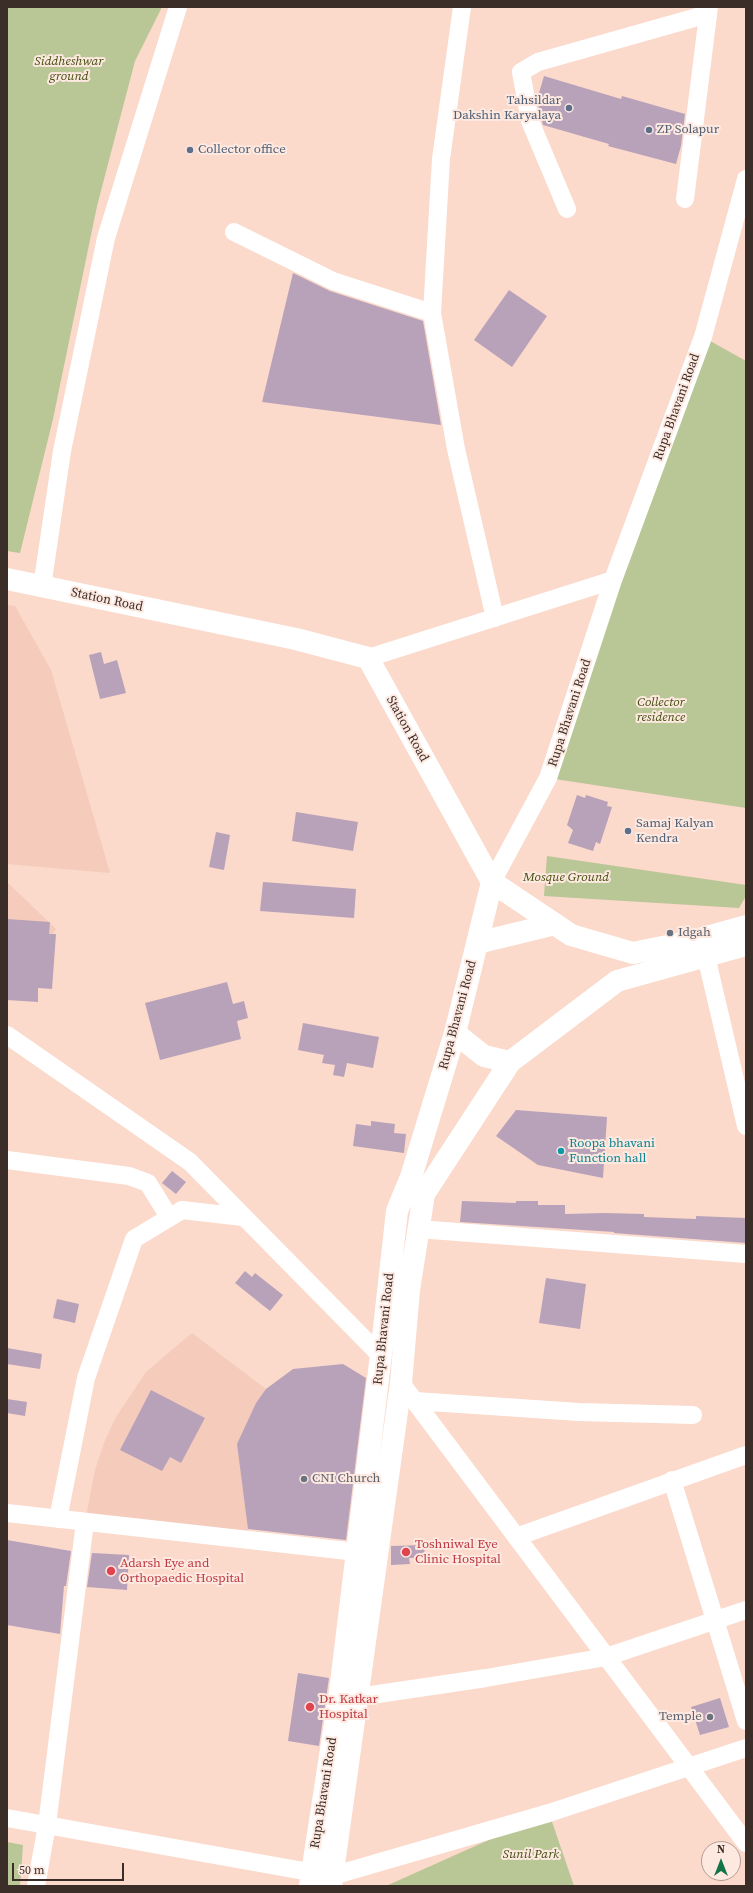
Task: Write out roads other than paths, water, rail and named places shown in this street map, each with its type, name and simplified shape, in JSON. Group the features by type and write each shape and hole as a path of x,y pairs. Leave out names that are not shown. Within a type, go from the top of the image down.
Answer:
{"main road":[{"name":"Station Road","path":"7,579 296,639 368,658 492,882 571,934 633,953 692,942 746,926"},
{"name":"Rupa Bhavani Road","path":"321,1880 340,1691 381,1356 397,1211 411,1177 455,1033 492,882"},
{"path":"477,944 555,924"},
{"path":"321,1880 358,1697 401,1383 409,1290 424,1194 510,1062 617,981 746,945"},
{"path":"455,1033 484,1056 510,1062"}],"street":[{"path":"42,586 62,451 106,238 178,7"},
{"path":"462,7 441,159 432,313 456,449 495,618"},
{"path":"567,209 530,121 521,72 538,62 708,11 685,199"},
{"name":"Rupa Bhavani Road","path":"492,882 548,778 613,580 703,337 746,179"},
{"path":"234,232 333,281 432,313"},
{"path":"368,658 613,580"},
{"path":"706,956 746,1126"},
{"path":"7,1035 190,1162 381,1356"},
{"path":"7,1160 128,1176 148,1183 169,1217"},
{"path":"58,1519 86,1378 134,1239 182,1210 243,1217"},
{"path":"418,1229 746,1254"},
{"path":"401,1383 746,1843"},
{"path":"415,1401 579,1412 693,1415"},
{"path":"516,1537 672,1480 746,1455"},
{"path":"672,1480 746,1721"},
{"path":"7,1513 357,1552"},
{"path":"36,1886 46,1825 85,1522"},
{"path":"358,1697 486,1678 606,1657 746,1610"},
{"path":"7,1818 321,1880 549,1812 746,1748"}],"place":[{"name":"Tahsildar Dakshin Karyalaya","path":"569,108"},
{"name":"ZP Solapur","path":"649,130"},
{"name":"Collector office","path":"190,150"},
{"name":"Samaj Kalyan Kendra","path":"628,831"},
{"name":"Idgah","path":"670,933"},
{"name":"Roopa bhavani Function hall","path":"561,1151"},
{"name":"CNI Church","path":"304,1479"},
{"name":"Toshniwal Eye Clinic Hospital","path":"406,1552"},
{"name":"Adarsh Eye and Orthopaedic Hospital","path":"111,1571"},
{"name":"Dr. Katkar Hospital","path":"310,1707"},
{"name":"Temple","path":"710,1717"}],"park label":[{"name":"Siddheshwar ground","path":"69,70"},
{"name":"Collector residence","path":"661,710"},
{"name":"Mosque Ground","path":"566,878"},
{"name":"Sunil Park","path":"531,1855"}]}
